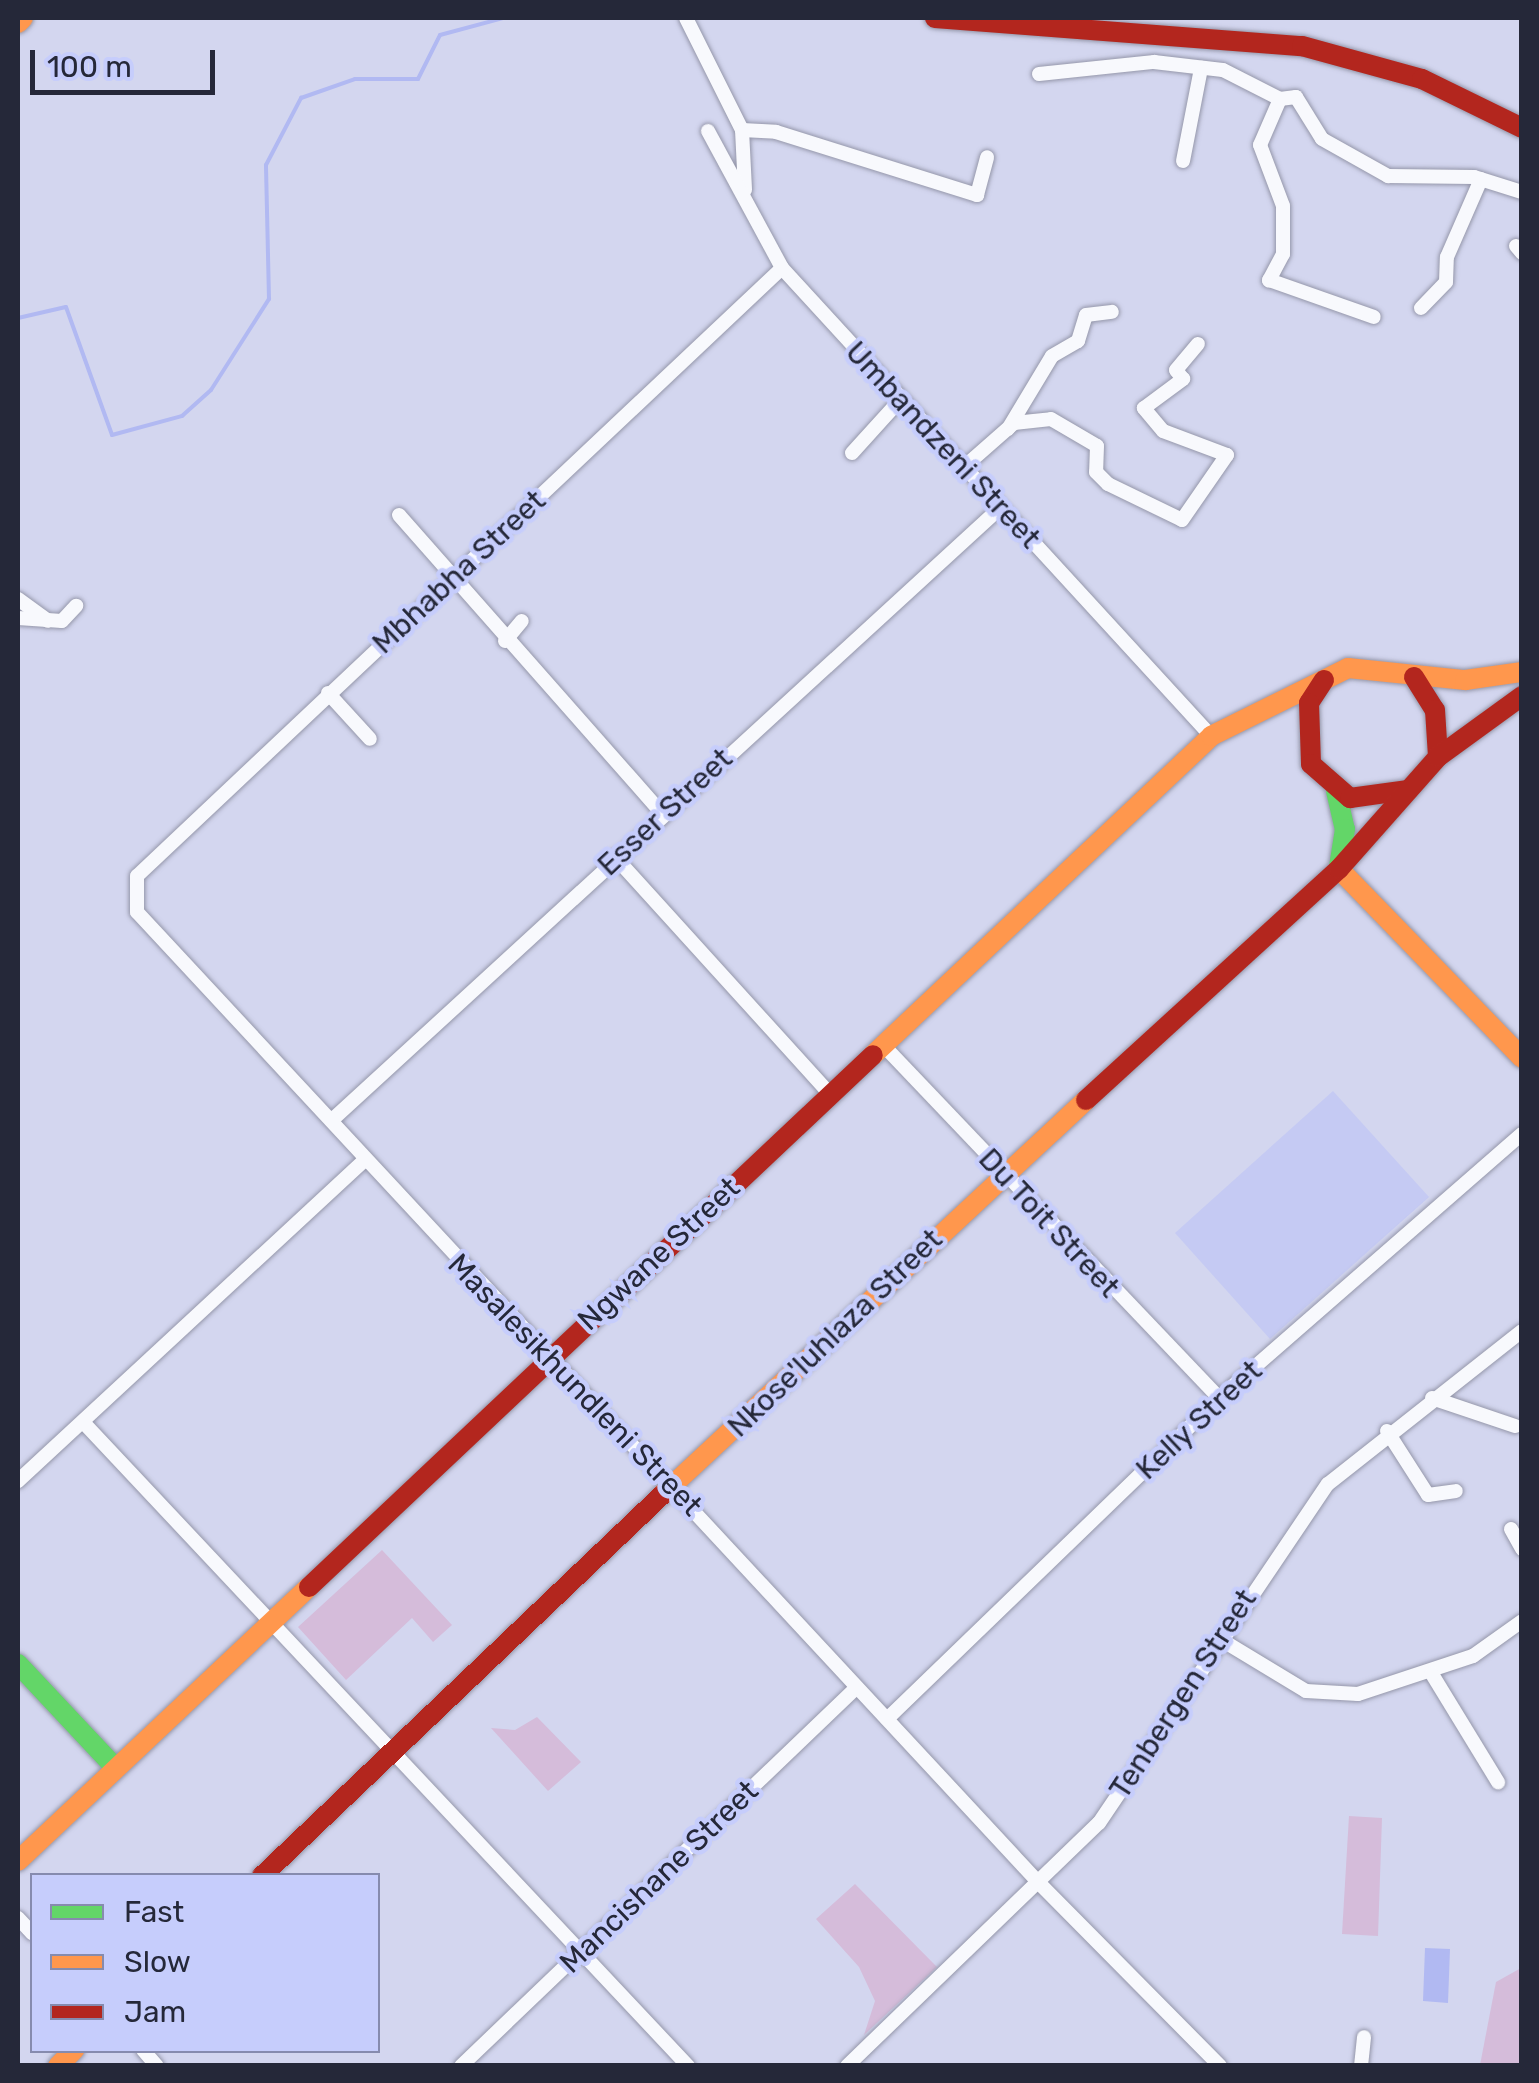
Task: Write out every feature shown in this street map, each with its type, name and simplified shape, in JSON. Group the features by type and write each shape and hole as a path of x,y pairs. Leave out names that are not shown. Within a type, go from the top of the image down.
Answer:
{"main road":[{"path":"18,23 23,18"},
{"path":"934,18 1302,46 1422,79 1522,128"},
{"path":"1065,18 1306,39 1424,70 1522,112"},
{"path":"1522,672 1414,677 1370,664 1324,680 1309,704 1307,741 1311,764 1336,791 1345,829 1338,869 1522,1058"},
{"path":"1414,677 1435,710 1438,757"},
{"name":"Ngwane Street","path":"18,1860 113,1765 269,1623 1211,736 1324,680"},
{"path":"1336,791 1366,798 1408,790 1438,757 1522,696"},
{"name":"Nkose'luhlaza Street","path":"265,1873 388,1750 1003,1175 1338,869 1408,790"},
{"path":"18,1664 113,1765"}],"street":[{"path":"686,18 742,130 746,198"},
{"path":"1039,74 1095,64 1201,68 1249,77 1280,99 1296,97 1322,138 1388,176 1481,179 1522,192"},
{"path":"1183,161 1201,68"},
{"path":"1280,99 1260,146 1283,206 1283,254 1269,280 1374,317"},
{"path":"742,130 776,132 904,180 987,189 978,170 988,156"},
{"name":"Umbandzeni Street","path":"708,131 782,268 1211,736"},
{"path":"1421,308 1446,282 1446,257 1481,179"},
{"name":"Mbhabha Street","path":"137,876 782,268"},
{"path":"1008,430 1052,356 1078,341 1086,315 1112,312"},
{"path":"964,467 1008,430 1033,416 1051,419 1097,446 1096,472 1108,484 1182,520 1227,455 1164,431 1144,408 1184,380 1176,370 1198,344"},
{"path":"852,452 901,399"},
{"name":"Esser Street","path":"332,1120 662,813 1001,508"},
{"path":"398,515 505,641 662,813"},
{"path":"18,598 49,622"},
{"path":"18,618 49,622 76,606"},
{"path":"505,641 522,621"},
{"path":"328,693 370,739"},
{"path":"615,857 830,1093"},
{"name":"Masalesikhundleni Street","path":"137,876 137,912 332,1120 362,1162 673,1487 1040,1884 1220,2066"},
{"name":"Du Toit Street","path":"882,1044 1219,1398"},
{"name":"Kelly Street","path":"887,1719 1219,1398 1522,1134"},
{"path":"18,1482 362,1162"},
{"name":"Tenbergen Street","path":"847,2066 1099,1823 1291,1530 1388,1431 1518,1339"},
{"path":"1432,1398 1515,1426"},
{"path":"83,1422 688,2066"},
{"path":"1388,1431 1428,1495 1456,1491"},
{"path":"1511,1529 1522,1549"},
{"path":"1220,1640 1306,1691 1358,1694 1432,1674 1522,1620"},
{"path":"1432,1674 1498,1782"},
{"name":"Mancishane Street","path":"461,2066 856,1688"},
{"path":"1361,2066 1364,2036"}],"shaded area":[{"path":"1333,1091 1429,1197 1270,1339 1175,1233"},
{"path":"382,1550 452,1625 433,1642 412,1618 346,1680 298,1627"},
{"path":"537,1717 581,1762 548,1791 491,1728 515,1730"},
{"path":"1349,1816 1382,1818 1378,1936 1342,1934"},
{"path":"855,1884 937,1967 864,2035 875,2001 859,1967 816,1919"},
{"path":"1425,1948 1450,1949 1448,2003 1423,2001"},
{"path":"1521,1968 1521,2065 1480,2065 1496,1982"}],"waterway":[{"path":"18,318 66,307 112,435 182,416 211,390 269,299 266,165 301,98 355,79 418,79 440,35 503,18"}],"traffic: fast":[{"path":"1336,791 1345,829 1339,866"},
{"path":"18,1664 113,1765"}],"traffic: slow":[{"path":"18,23 23,18"},
{"path":"873,1055 1211,736 1348,668 1465,680 1522,672"},
{"path":"1339,869 1522,1058"},
{"path":"662,1495 1086,1100"},
{"path":"18,1861 309,1587"},
{"path":"58,2066 71,2053"}],"traffic: jam":[{"path":"935,18 1302,46 1422,79 1522,128"},
{"path":"1414,677 1435,710 1438,757"},
{"path":"1324,680 1309,703 1311,764 1350,798 1408,790"},
{"path":"1086,1100 1339,869 1438,757 1522,696"},
{"path":"309,1587 873,1055"},
{"path":"265,1873 662,1495"}]}
